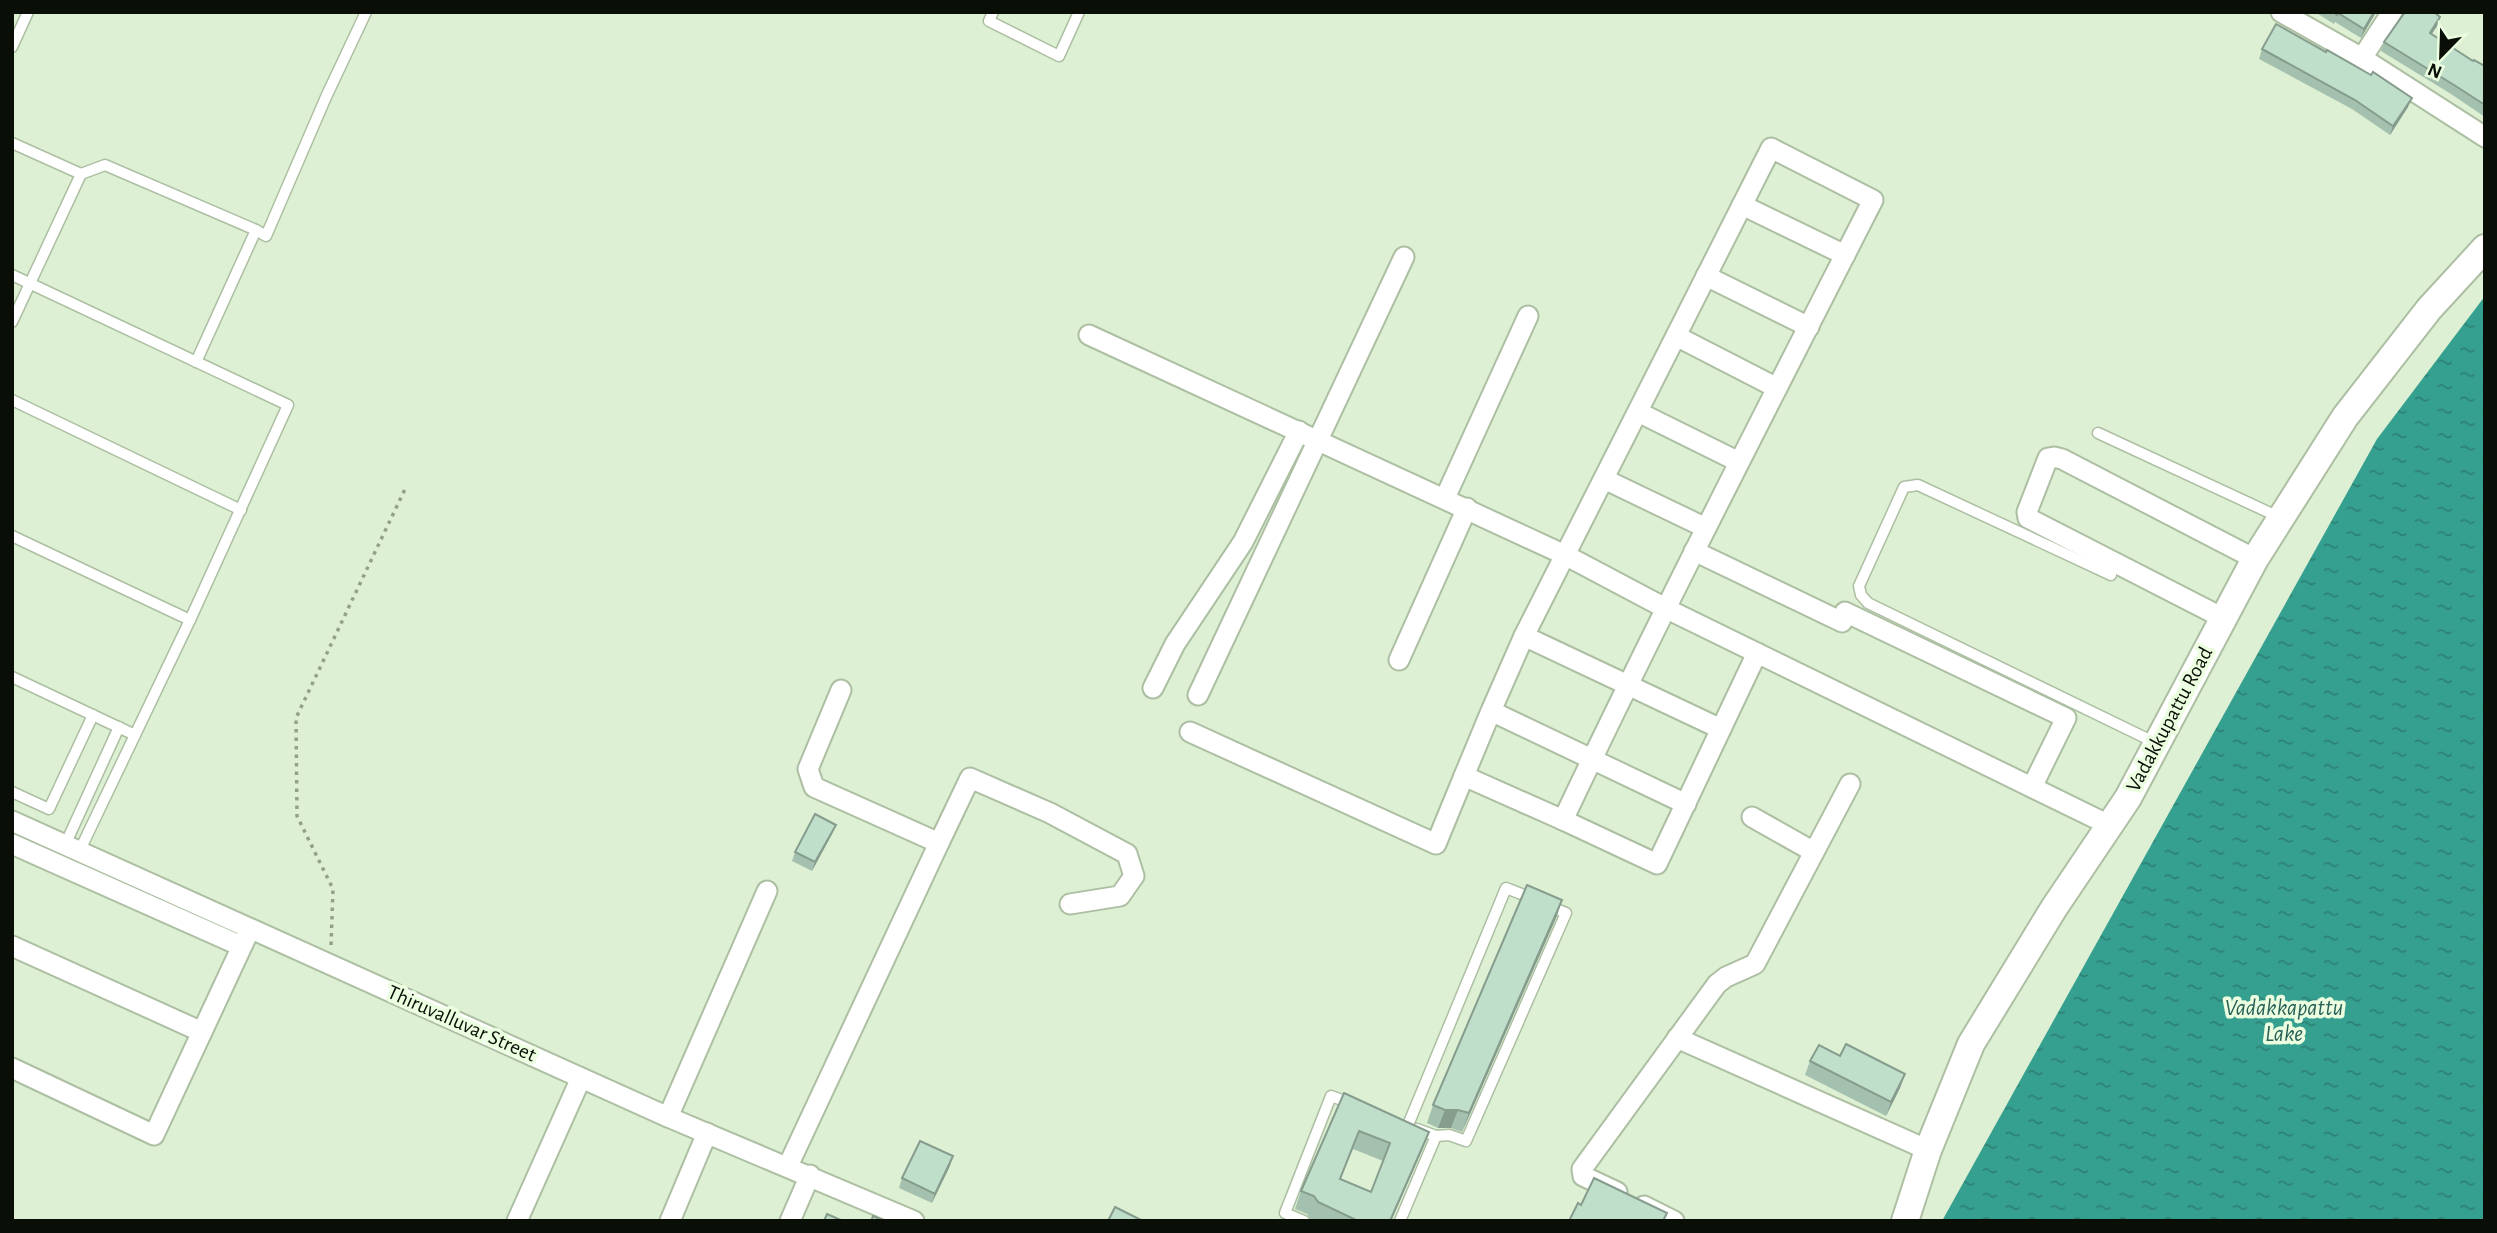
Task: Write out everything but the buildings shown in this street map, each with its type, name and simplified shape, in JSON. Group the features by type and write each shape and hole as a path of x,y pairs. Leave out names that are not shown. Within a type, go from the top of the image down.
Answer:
{"street":[{"path":"2281,12 2362,58 2485,137"},
{"path":"2362,58 2392,12"},
{"path":"1190,733 1436,844 1524,635 1771,148 1873,200 1665,608 1563,820"},
{"path":"1742,205 1845,255"},
{"name":"Vadakkupattu Road","path":"1905,1221 1928,1150 1971,1044 2054,908 2128,798 2255,559 2345,416 2429,309 2485,248"},
{"path":"1199,695 1404,257"},
{"path":"1706,276 1808,327"},
{"path":"1445,498 1528,316"},
{"path":"1089,335 1566,555 1665,608 2109,825"},
{"path":"1676,336 1777,388"},
{"path":"1638,412 1739,462"},
{"path":"1153,688 1175,644 1243,542 1299,431"},
{"path":"2223,618 2028,518 2027,512 2048,458 2062,459 2255,559"},
{"path":"1604,479 1706,528"},
{"path":"1399,660 1467,508"},
{"path":"1694,551 1842,622 1845,612 2066,718 2032,787"},
{"path":"1524,635 1721,729"},
{"path":"1464,776 1657,864 1757,653"},
{"path":"841,690 808,769 814,788 939,843"},
{"path":"1491,711 1686,804"},
{"path":"788,1166 970,778 1050,813 1127,854 1134,876 1120,896 1070,904"},
{"path":"1674,1221 1583,1176 1582,1169 1717,984 1755,964 1850,784"},
{"path":"1752,817 1814,852"},
{"name":"Thiruvalluvar Street","path":"12,821 246,938 331,964 668,1117 914,1221"},
{"path":"12,844 246,938 154,1135 12,1068"},
{"path":"668,1117 767,891"},
{"path":"12,946 202,1032"},
{"path":"1677,1038 1928,1150"},
{"path":"517,1221 581,1078"},
{"path":"670,1221 708,1133"},
{"path":"790,1221 810,1175"}],"lane":[{"path":"12,47 28,12"},
{"path":"12,322 81,174 105,165 266,236 366,12"},
{"path":"993,12 989,21 1059,56 1079,12"},
{"path":"12,143 81,174"},
{"path":"196,362 256,230"},
{"path":"12,275 288,405 135,735 72,849"},
{"path":"12,400 241,510"},
{"path":"2098,433 2282,518"},
{"path":"2111,575 1911,484 1904,487 1859,586 1861,595 1868,603 2156,743"},
{"path":"12,536 190,620"},
{"path":"12,677 135,735"},
{"path":"12,792 49,808 93,715"},
{"path":"72,849 119,727"},
{"path":"1395,1120 1436,1136 1450,1135 1466,1141 1566,913 1506,888 1408,1125"},
{"path":"1304,1221 1285,1213 1331,1096 1356,1105"},
{"path":"1400,1221 1436,1136"}],"path":[{"path":"331,964 333,889 298,816 296,718 406,487"}],"water":[{"name":"Vadakkapattu Lake","path":"2485,296 2485,1221 1942,1221 2377,439"}]}
